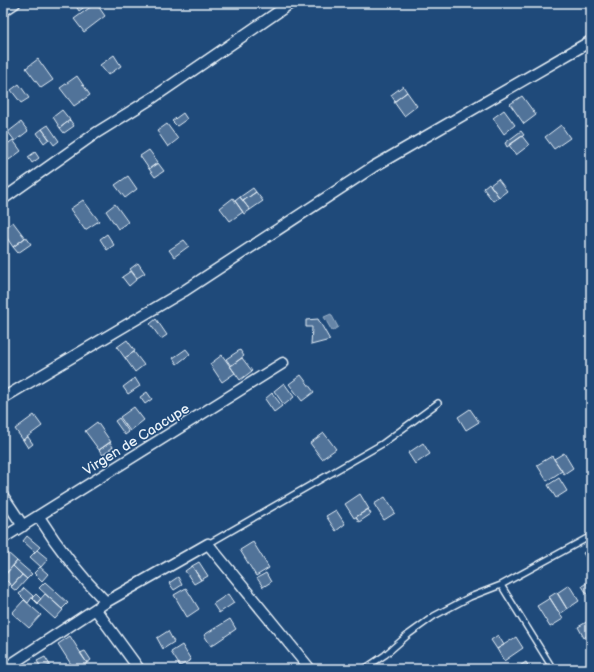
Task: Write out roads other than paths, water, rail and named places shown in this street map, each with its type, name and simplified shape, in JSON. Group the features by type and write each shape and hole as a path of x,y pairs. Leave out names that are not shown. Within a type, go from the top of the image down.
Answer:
{"street":[{"path":"3,11 15,3"},
{"path":"3,199 96,133 154,97 291,3"},
{"path":"3,398 184,291 373,167 591,41"},
{"name":"Virgen de Caacupe","path":"3,538 39,517 283,363"},
{"path":"3,496 23,526"},
{"path":"39,517 60,551 106,602"},
{"path":"4,669 106,602 208,544 310,669"},
{"path":"96,610 139,669"}],"lane":[{"path":"208,544 382,444 438,403"},
{"path":"364,669 385,655 409,634 434,616 470,597 501,585 591,536"},
{"path":"501,585 553,669"}],"water":[{"path":"331,314 338,327 332,331 324,317"}]}
